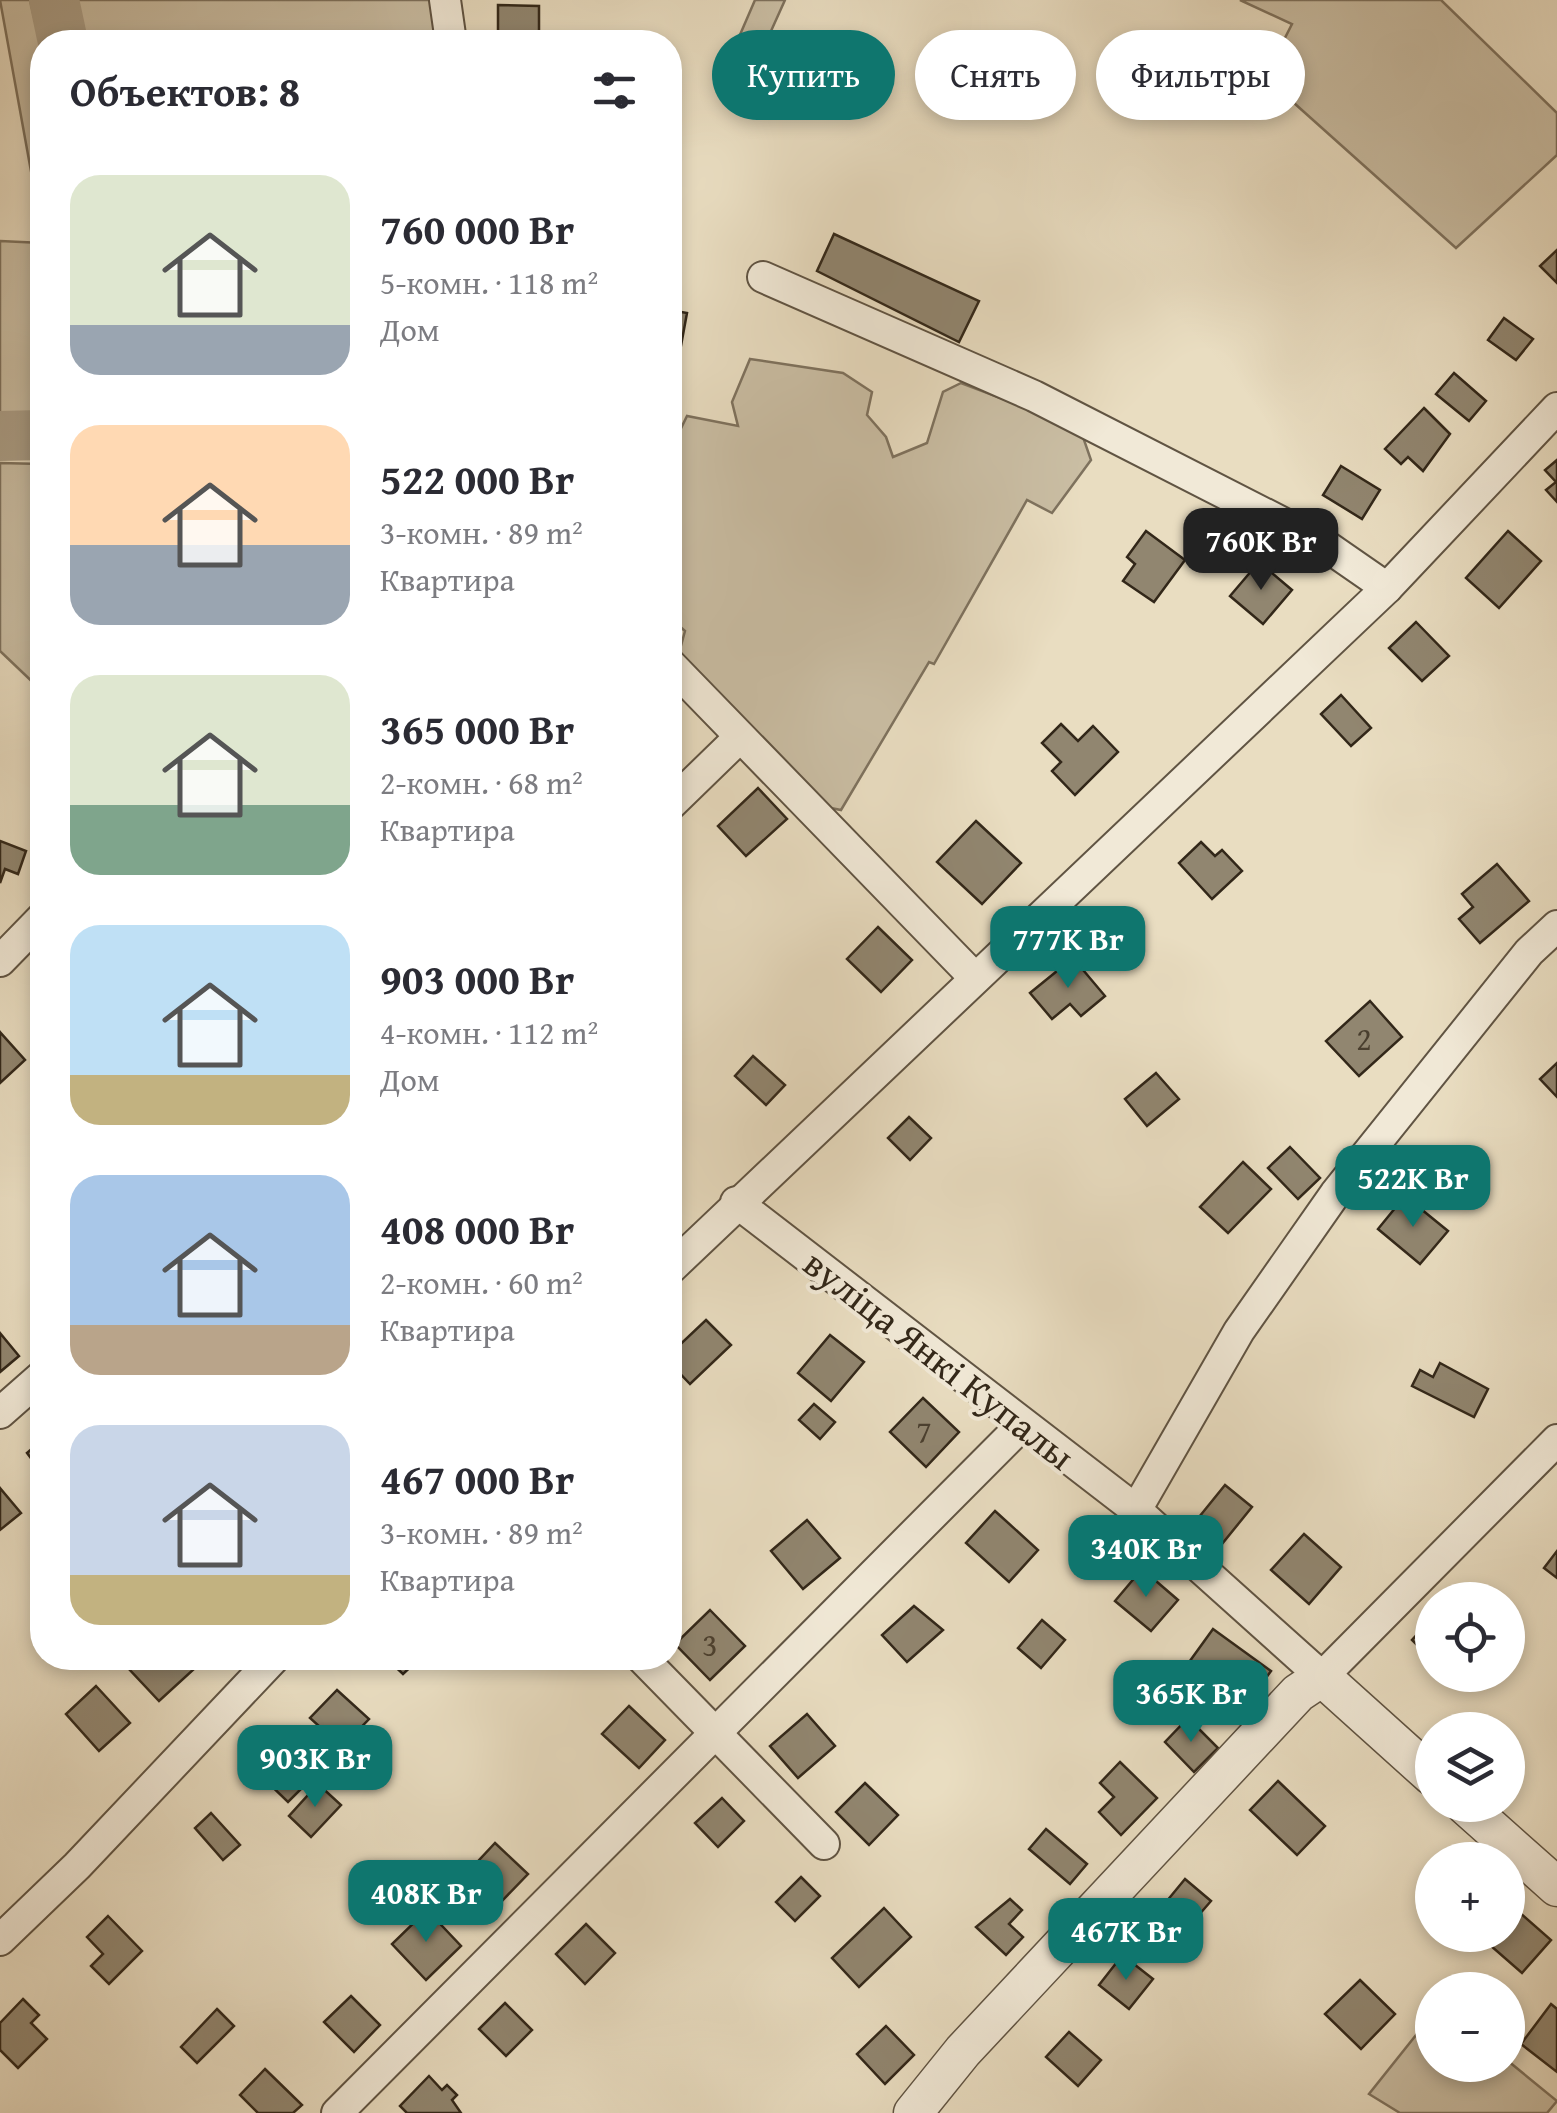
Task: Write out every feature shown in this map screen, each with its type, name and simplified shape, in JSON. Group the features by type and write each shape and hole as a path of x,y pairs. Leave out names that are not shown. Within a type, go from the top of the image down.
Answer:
{"street":[{"path":"445,0 449,30"},
{"path":"763,277 1034,396 1322,543 1387,588"},
{"path":"682,1256 1387,588 1557,408"},
{"path":"682,677 974,977"},
{"path":"682,793 740,737"},
{"path":"1136,1510 1239,1331 1334,1194 1528,952 1557,926"},
{"path":"0,961 30,930"},
{"name":"вуліца Янкі Купалы","path":"736,1202 1021,1426 1136,1510 1415,1761"},
{"path":"0,1413 30,1387"},
{"path":"338,2113 1021,1426"},
{"path":"913,2113 963,2051 1298,1693 1322,1677 1557,1440"},
{"path":"0,1940 77,1866 263,1670"},
{"path":"654,1670 824,1844"},
{"path":"1484,1822 1557,1887"}],"shaded area":[{"path":"0,0 30,0 37,30 30,30 30,166"},
{"path":"77,0 437,0 441,30 83,30"},
{"path":"755,0 785,0 771,30 742,30"},
{"path":"1240,0 1441,0 1557,113 1557,155 1456,248 1305,113 1305,30 1289,30 1292,24"},
{"path":"0,241 30,242 30,413 0,414"},
{"path":"750,359 843,373 872,392 867,415 886,437 893,457 927,443 943,392 961,383 1048,416 1083,437 1091,460 1052,513 1027,500 934,664 929,662 841,810 826,807 682,656 682,426 687,416 738,426 732,402"},
{"path":"0,463 30,464 30,680 0,651"},
{"path":"1415,2036 1415,2082 1525,2082 1525,2075 1557,2101 1547,2113 1400,2113 1369,2094"}],"building":[{"path":"498,5 539,6 539,30 498,30"},
{"path":"834,234 979,301 959,342 817,271"},
{"path":"1557,250 1557,283 1540,266"},
{"path":"682,312 687,313 682,340"},
{"path":"1504,318 1533,339 1516,360 1488,340"},
{"path":"1454,373 1486,401 1469,421 1436,394"},
{"path":"1424,408 1450,434 1423,471 1408,457 1401,464 1385,449"},
{"path":"1557,460 1557,502 1546,490 1556,482 1545,470"},
{"path":"1341,466 1380,490 1362,519 1323,495"},
{"path":"1146,531 1185,560 1154,602 1123,581 1135,564 1127,557"},
{"path":"1508,531 1541,561 1499,608 1466,578"},
{"path":"1259,562 1292,590 1263,624 1230,596"},
{"path":"1416,622 1449,656 1422,681 1389,648"},
{"path":"1341,695 1371,728 1351,746 1321,714"},
{"path":"1061,724 1078,741 1093,726 1118,752 1075,795 1052,771 1061,762 1042,743"},
{"path":"758,788 787,819 746,856 718,826"},
{"path":"976,821 1021,863 982,904 937,862"},
{"path":"0,841 26,851 18,874 5,869 0,883"},
{"path":"1201,842 1215,856 1222,850 1242,871 1212,899 1179,863"},
{"path":"1497,864 1529,901 1480,943 1459,919 1473,907 1462,894"},
{"path":"878,927 912,960 881,992 847,959"},
{"path":"1073,958 1105,996 1081,1016 1070,1004 1052,1019 1030,993"},
{"path":"1370,1001 1402,1037 1359,1076 1326,1041"},
{"path":"0,1032 25,1060 0,1083"},
{"path":"753,1056 785,1085 766,1105 735,1076"},
{"path":"1557,1063 1557,1097 1540,1079"},
{"path":"1156,1073 1179,1099 1147,1126 1125,1099"},
{"path":"909,1117 931,1138 910,1160 888,1138"},
{"path":"1290,1147 1320,1178 1298,1199 1268,1168"},
{"path":"1243,1162 1271,1189 1228,1233 1200,1207"},
{"path":"1405,1196 1448,1231 1420,1264 1378,1229"},
{"path":"706,1320 731,1345 690,1384 682,1376 682,1343"},
{"path":"0,1333 19,1356 0,1372"},
{"path":"830,1335 864,1362 831,1401 798,1373"},
{"path":"1440,1363 1488,1389 1474,1417 1412,1386 1420,1370 1433,1377"},
{"path":"923,1398 959,1432 926,1467 890,1432"},
{"path":"814,1404 835,1422 820,1439 799,1420"},
{"path":"1225,1485 1252,1507 1222,1544 1195,1522"},
{"path":"0,1488 21,1513 0,1530"},
{"path":"995,1511 1038,1550 1009,1582 966,1543"},
{"path":"807,1520 840,1558 803,1589 771,1551"},
{"path":"1304,1534 1341,1567 1309,1604 1271,1570"},
{"path":"1557,1551 1557,1578 1544,1568"},
{"path":"1142,1569 1178,1600 1151,1631 1115,1601"},
{"path":"914,1606 943,1630 907,1662 882,1635"},
{"path":"710,1610 745,1646 710,1680 682,1651 682,1637"},
{"path":"1042,1620 1065,1640 1041,1668 1018,1648"},
{"path":"1213,1629 1271,1671 1255,1693 1227,1672 1217,1686 1187,1665"},
{"path":"130,1670 193,1670 159,1701"},
{"path":"96,1686 130,1723 99,1751 66,1714"},
{"path":"337,1690 369,1719 342,1747 310,1718"},
{"path":"629,1706 665,1740 639,1768 602,1734"},
{"path":"807,1714 835,1746 798,1778 770,1746"},
{"path":"1188,1718 1218,1748 1194,1772 1165,1742"},
{"path":"278,1750 309,1781 288,1802 257,1772"},
{"path":"1120,1762 1157,1798 1121,1835 1099,1812 1114,1797 1100,1783"},
{"path":"1278,1781 1325,1826 1297,1855 1250,1810"},
{"path":"865,1783 898,1815 869,1845 836,1812"},
{"path":"318,1784 341,1805 311,1837 289,1816"},
{"path":"722,1798 744,1821 718,1847 695,1823"},
{"path":"211,1813 240,1845 223,1860 195,1828"},
{"path":"1046,1829 1087,1864 1070,1884 1029,1849"},
{"path":"495,1843 528,1874 500,1903 468,1872"},
{"path":"801,1877 820,1896 795,1921 776,1902"},
{"path":"1185,1879 1211,1901 1191,1924 1166,1902"},
{"path":"1010,1899 1022,1910 1009,1924 1023,1937 1006,1955 976,1927"},
{"path":"884,1908 911,1937 859,1987 832,1958"},
{"path":"427,1910 461,1946 426,1980 392,1944"},
{"path":"108,1916 142,1951 109,1984 91,1966 103,1954 87,1937"},
{"path":"1525,1917 1551,1940 1521,1972 1498,1952 1525,1952"},
{"path":"586,1924 615,1953 585,1984 556,1954"},
{"path":"1130,1961 1153,1979 1129,2009 1099,1985 1117,1962 1124,1968"},
{"path":"1360,1980 1395,2014 1361,2049 1325,2014"},
{"path":"351,1996 380,2025 354,2052 324,2022"},
{"path":"23,1999 39,2015 31,2023 47,2039 18,2068 0,2050 0,2023"},
{"path":"505,2003 532,2030 506,2056 479,2029"},
{"path":"1551,2004 1557,2009 1557,2072 1525,2047 1525,2039"},
{"path":"217,2009 234,2026 197,2063 181,2047"},
{"path":"886,2026 914,2055 885,2084 857,2054"},
{"path":"1069,2032 1101,2060 1078,2086 1046,2057"},
{"path":"265,2069 302,2105 293,2113 258,2113 240,2095"},
{"path":"429,2076 442,2090 447,2085 457,2095 452,2100 461,2113 407,2113 400,2106"}],"waterway":[{"path":"54,0 60,30"},
{"path":"0,436 30,435"}]}
